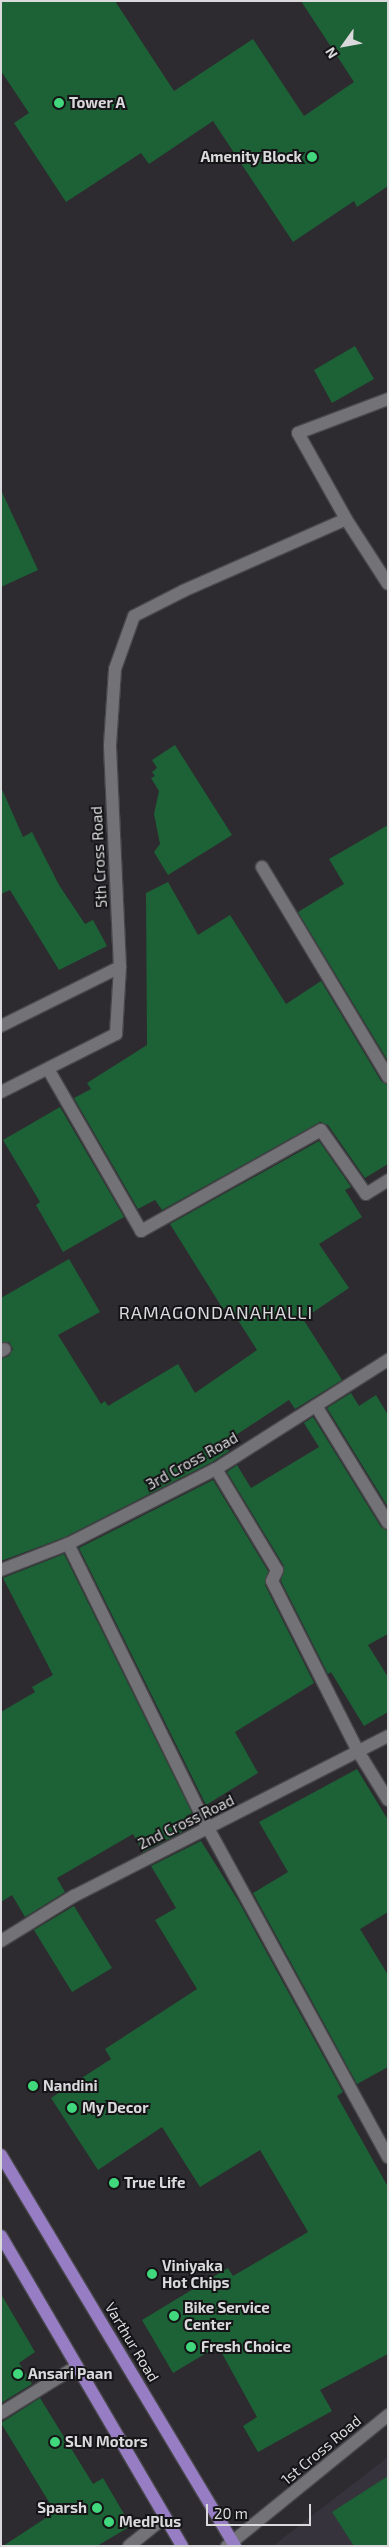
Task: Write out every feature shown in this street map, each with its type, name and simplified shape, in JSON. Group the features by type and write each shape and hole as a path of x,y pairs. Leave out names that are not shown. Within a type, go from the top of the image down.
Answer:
{"main road":[{"name":"Varthur Road","path":"1,2155 232,2545"},
{"path":"1,2236 182,2546"}],"street":[{"path":"388,399 298,433 346,519 388,584"},
{"name":"5th Cross Road","path":"1,1092 116,1034 120,967 110,745 115,669 134,616 183,591 346,519"},
{"path":"262,867 388,1077"},
{"path":"1,1026 120,967"},
{"path":"48,1069 141,1231 322,1130 366,1194 388,1180"},
{"name":"3rd Cross Road","path":"1,1570 68,1544 216,1470 388,1360"},
{"path":"316,1406 388,1523"},
{"path":"216,1470 277,1570 272,1581 359,1754 388,1800"},
{"path":"68,1544 209,1830 388,2157"},
{"name":"2nd Cross Road","path":"1,1941 74,1896 359,1754 388,1736"},
{"path":"1,2413 77,2366"},
{"name":"1st Cross Road","path":"232,2545 388,2415"},
{"path":"129,2546 166,2517"}],"shaded area":[{"path":"388,2457 388,2546 274,2545"}],"building":[{"path":"1,1 115,1 174,91 253,39 304,116 354,82 301,1 388,1 388,186 357,207 354,201 293,242 213,121 149,164 141,153 66,202 14,123 29,113 1,71"},
{"path":"355,346 374,379 332,403 314,370"},
{"path":"1,490 38,570 1,587"},
{"path":"175,745 232,835 168,875 154,852 160,844 154,814 159,791 151,778 155,776 152,772 157,768 152,760"},
{"path":"1,787 23,837 32,832 59,885 85,924 93,920 107,946 59,970 10,890 1,894"},
{"path":"388,825 388,1061 298,912 344,884 329,859"},
{"path":"168,882 198,935 230,915 286,1004 321,981 381,1081 388,1085 388,1164 365,1178 328,1125 320,1122 162,1210 155,1200 138,1209 74,1098 91,1089 87,1083 147,1045 146,893"},
{"path":"60,1107 124,1217 63,1252 36,1205 40,1202 3,1140"},
{"path":"319,1141 351,1187 345,1190 362,1217 319,1244 349,1288 303,1319 342,1380 295,1409 289,1400 224,1443 229,1451 212,1462 65,1537 1,1561 1,1359 9,1356 13,1349 9,1342 1,1342 1,1298 69,1259 100,1312 58,1335 101,1404 105,1401 108,1406 178,1364 195,1393 257,1350 229,1306 223,1309 170,1224"},
{"path":"351,1393 359,1406 376,1395 388,1415 388,1507 327,1408"},
{"path":"313,1417 381,1527 388,1531 388,1634 368,1645 388,1677 388,1712 364,1726 331,1672 328,1674 281,1581 284,1566 227,1472 237,1465 251,1488 319,1447 304,1423"},
{"path":"213,1480 268,1571 265,1585 314,1683 235,1732 258,1773 206,1805 79,1548"},
{"path":"64,1554 192,1813 186,1816 192,1827 143,1852 133,1834 57,1878 65,1892 25,1917 12,1895 1,1902 1,1712 35,1692 32,1687 53,1675 3,1578"},
{"path":"357,1769 388,1820 388,1912 360,1929 388,1975 388,2067 357,2084 253,1893 288,1872 259,1822"},
{"path":"201,1841 239,1902 343,2092 337,2096 388,2187 388,2354 320,2390 332,2411 258,2452 243,2426 257,2417 218,2346 173,2373 142,2320 228,2268 233,2276 308,2232 260,2150 200,2187 162,2127 98,2170 51,2098 111,2059 105,2049 197,1989 155,1920 176,1908 151,1866"},
{"path":"74,1906 112,1968 72,1992 34,1930"},
{"path":"1,2294 35,2352 19,2363 32,2384 1,2403"},
{"path":"40,2398 93,2484 103,2478 131,2526 97,2546 3,2546 55,2512 1,2423"},
{"path":"388,2476 388,2546 354,2546 332,2512"}],"place":[{"name":"Tower A","path":"59,103"},
{"name":"Amenity Block","path":"312,157"},
{"name":"Nandini","path":"33,2086"},
{"name":"My Decor","path":"72,2108"},
{"name":"True Life","path":"114,2183"},
{"name":"Viniyaka Hot Chips","path":"152,2274"},
{"name":"Bike Service Center","path":"174,2316"},
{"name":"Fresh Choice","path":"191,2347"},
{"name":"Ansari Paan","path":"18,2374"},
{"name":"SLN Motors","path":"55,2442"},
{"name":"Sparsh","path":"97,2508"},
{"name":"MedPlus","path":"109,2522"}],"district":[{"name":"RAMAGONDANAHALLI","path":"216,1312"}]}
